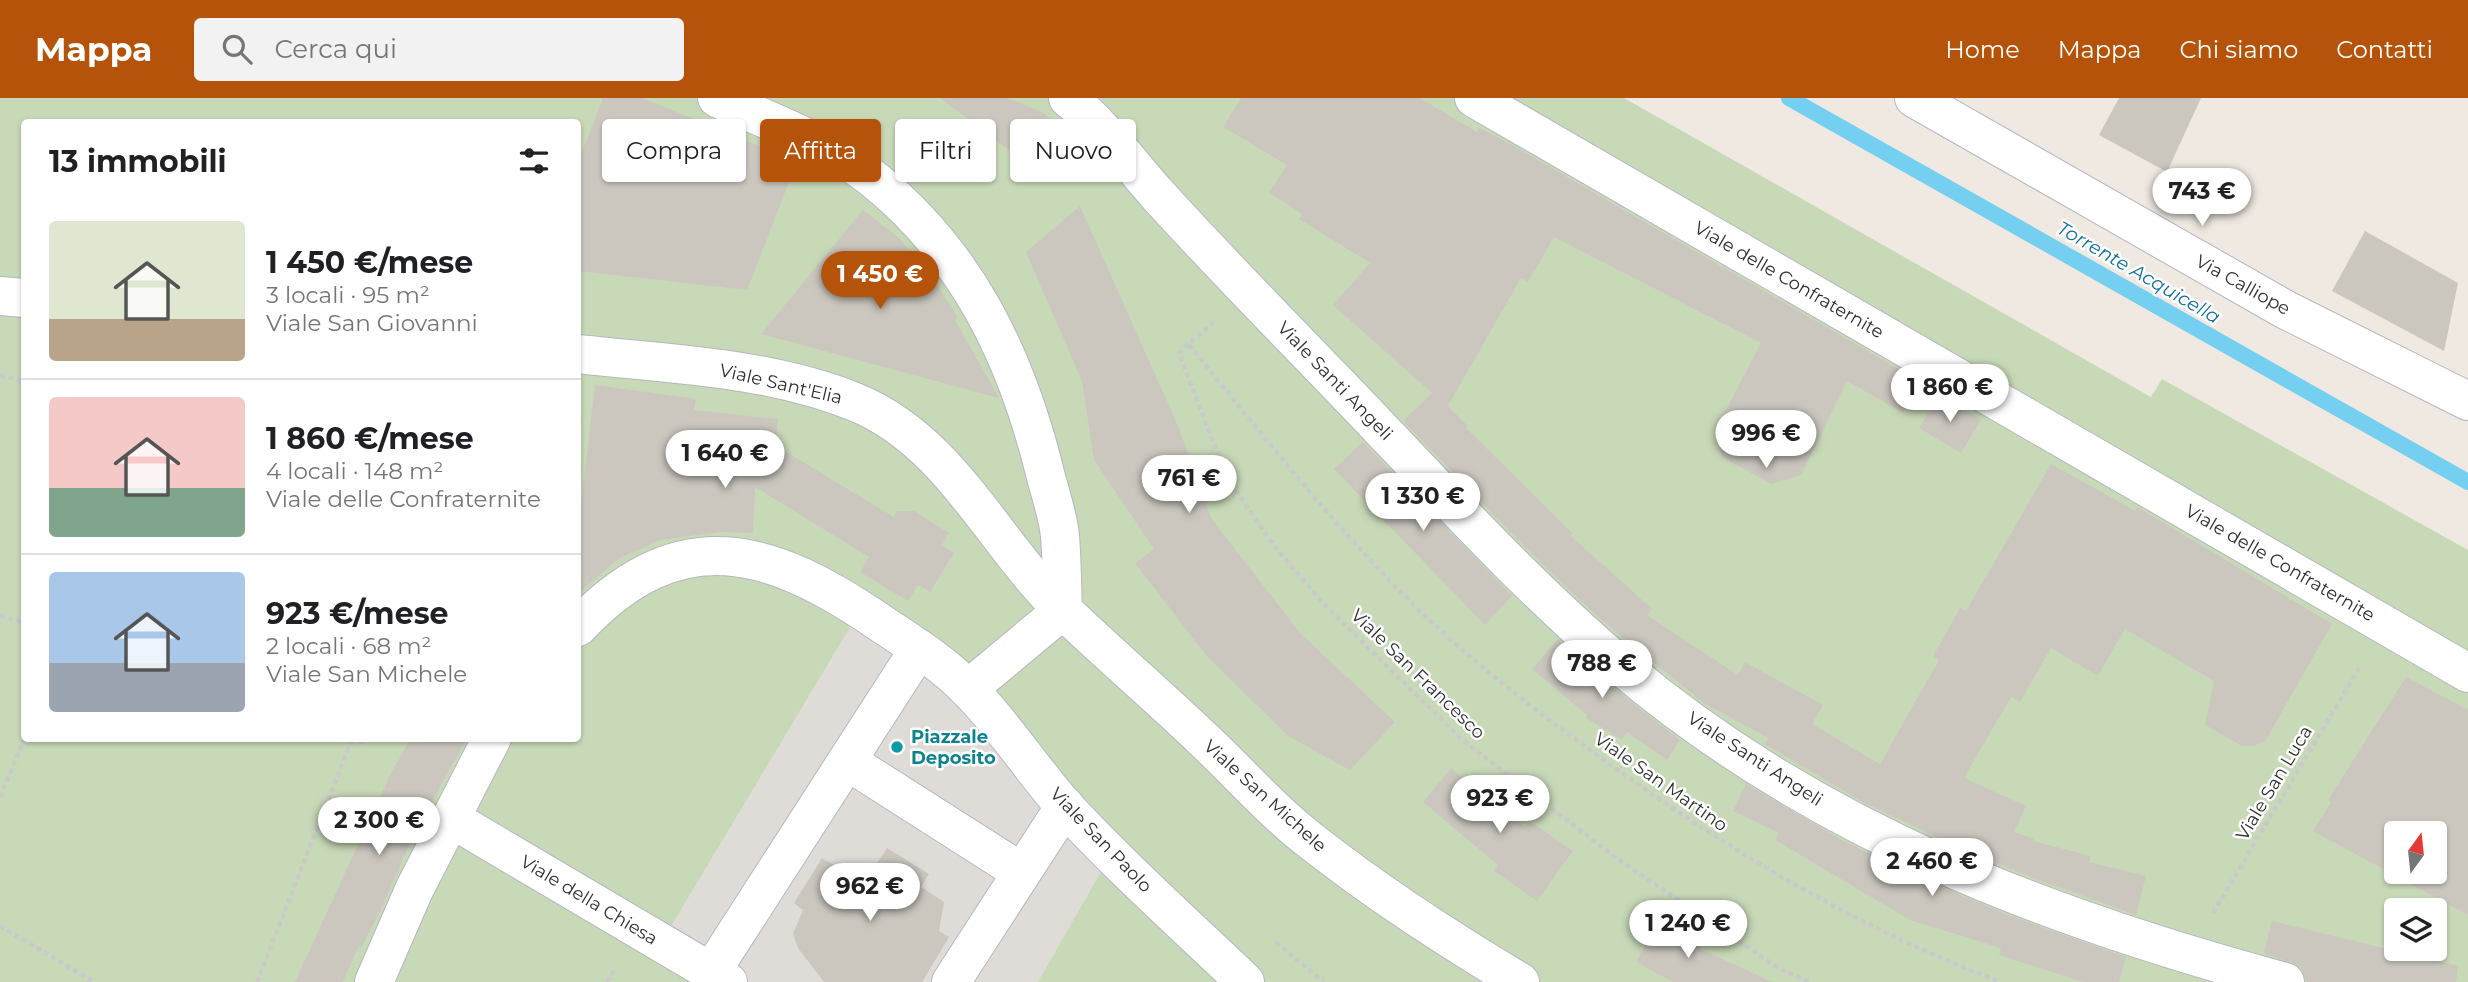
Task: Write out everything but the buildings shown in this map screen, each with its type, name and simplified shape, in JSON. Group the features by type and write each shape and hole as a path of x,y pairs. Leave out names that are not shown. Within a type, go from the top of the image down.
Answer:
{"street":[{"name":"Viale Santi Angeli","path":"1068,98 1247,290 1530,583 1623,668 1705,729 1792,787 1886,840 1999,891 2187,956 2285,982"},
{"name":"Viale delle Confraternite","path":"1474,98 2468,673"},
{"name":"Via Calliope","path":"1914,98 2286,310 2468,401"},
{"path":"725,99 814,141 871,176 929,228 970,284 1010,362 1030,414 1060,534 1063,610 968,689"},
{"path":"0,296 21,298"},
{"name":"Viale Sant'Elia","path":"581,354 713,368 796,384 856,402 895,424 947,468 1063,610"},
{"name":"Viale San Paolo","path":"581,624 625,585 660,568 698,558 730,555 764,560 797,573 861,609 919,649 968,689 1065,806 1245,982"},
{"name":"Viale San Michele","path":"1063,610 1147,685 1308,839 1431,928 1520,982"},
{"path":"720,977 847,761 919,649"},
{"path":"374,982 414,890 490,742"},
{"path":"847,761 1021,872"},
{"path":"951,982 1065,806"},
{"name":"Viale della Chiesa","path":"450,818 720,977"}],"path":[{"path":"1189,345 1247,290"},
{"name":"Viale San Francesco","path":"1189,345 1179,353 1227,478 1275,547 1323,603 1461,739 1615,857 1778,968 1810,982"},
{"name":"Viale San Martino","path":"1189,345 1353,541 1418,610 1535,710 1648,793 1766,870 1862,924 2001,982"},
{"path":"0,375 21,382"},
{"path":"0,615 21,622"},
{"name":"Viale San Luca","path":"2187,956 2385,624"},
{"path":"0,797 23,742"},
{"path":"257,982 350,742"},
{"path":"361,742 367,744"},
{"path":"0,926 94,982"}],"green space":[{"path":"0,98 1624,98 2151,397 2162,379 2468,550 2468,982 0,982"}],"shaded area":[{"name":"Piazzale Deposito","path":"861,609 1111,854 1038,982 728,982 661,943"}],"waterway":[{"name":"Torrente Acquicella","path":"1789,98 2468,482"}],"place":[{"name":"Piazzale Deposito","path":"897,747"}]}
